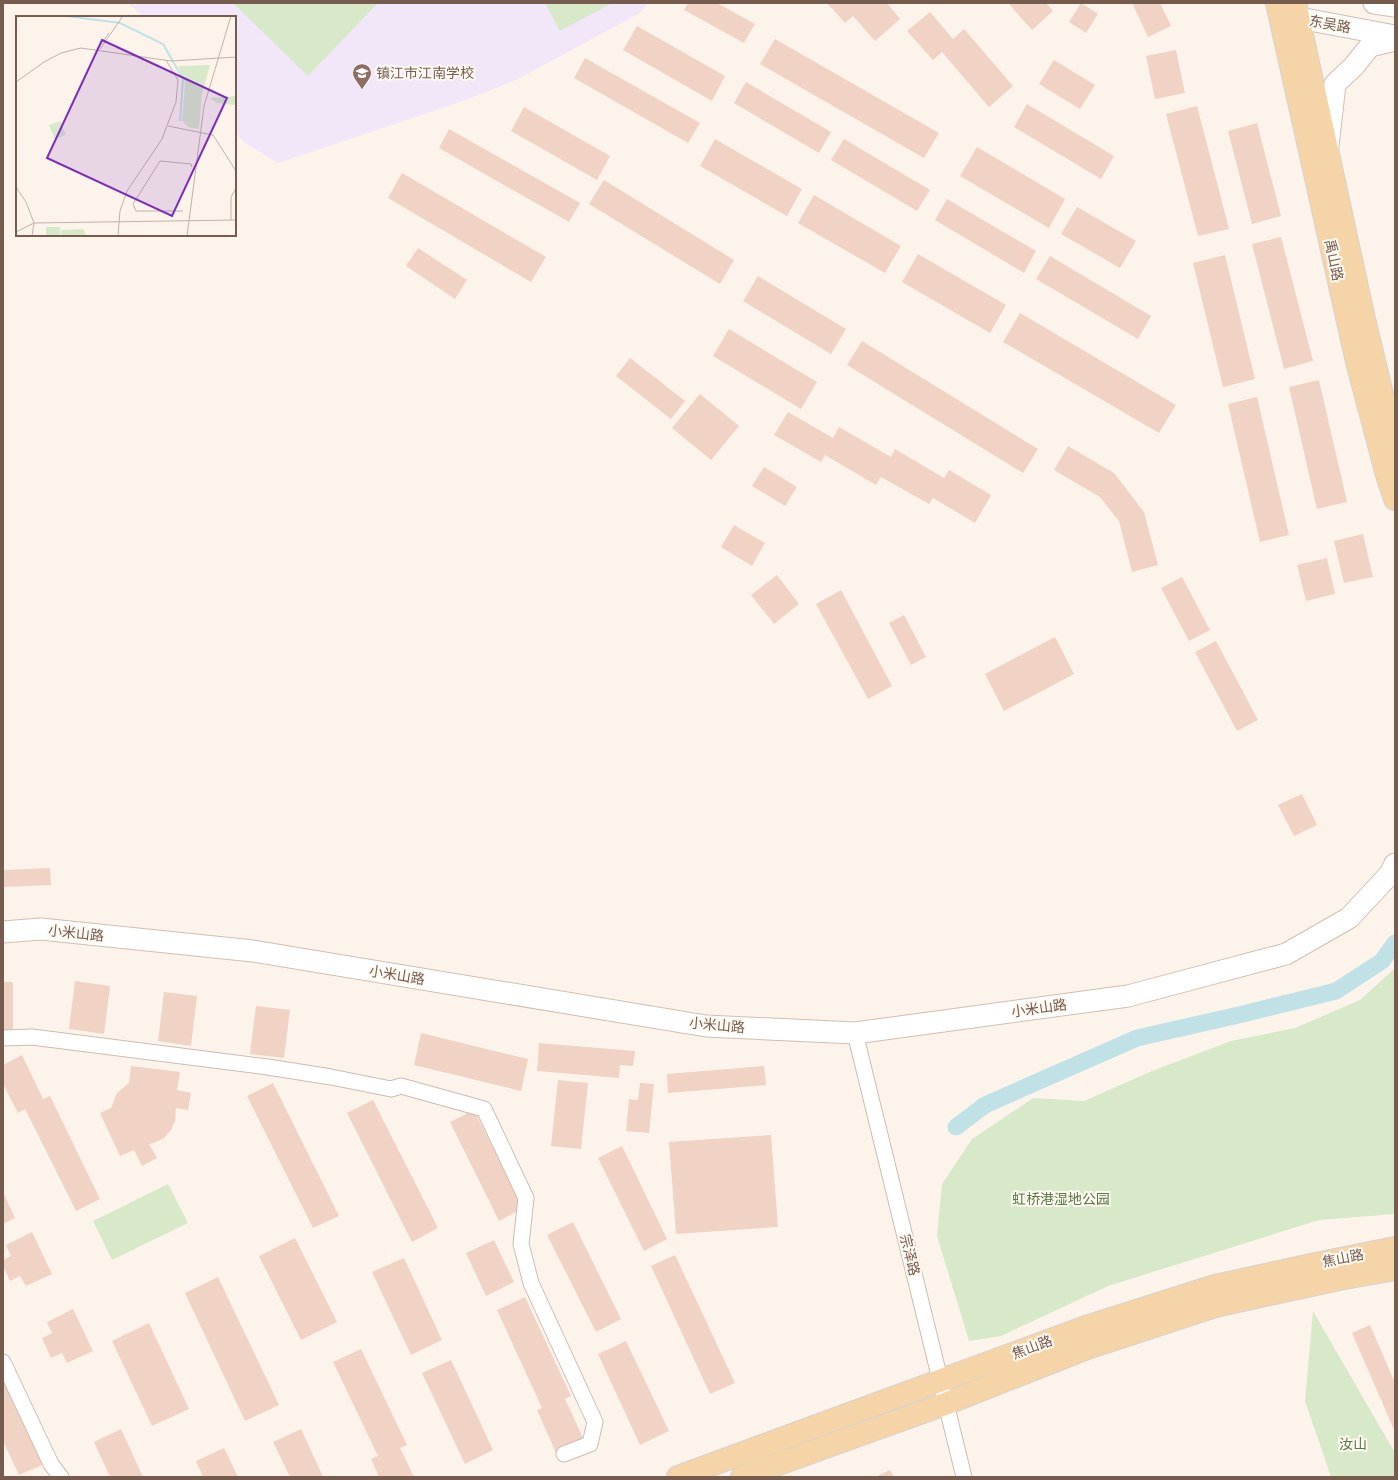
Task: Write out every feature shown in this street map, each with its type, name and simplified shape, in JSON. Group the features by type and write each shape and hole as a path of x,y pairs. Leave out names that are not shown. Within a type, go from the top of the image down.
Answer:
{"main road":[{"name":"禹山路","path":"1288,11 1328,149 1364,319 1395,448"},
{"name":"禹山路","path":"1288,11 1357,362 1387,475 1395,499"},
{"name":"焦山路","path":"678,1477 1086,1327 1215,1286 1395,1248"},
{"name":"焦山路","path":"742,1477 945,1404 1087,1348 1215,1306 1338,1279 1395,1269"}],"street":[{"path":"1374,3 1395,6"},
{"name":"东吴路","path":"1288,11 1395,36"},
{"path":"1328,149 1335,84 1354,66 1370,46 1395,40"},
{"name":"小米山路","path":"3,932 41,929 253,951 706,1026 855,1033 1128,996 1286,954 1349,918 1390,874 1395,864"},
{"name":"宗泽路","path":"855,1033 964,1477"},
{"path":"3,1038 32,1037 268,1067 331,1077 391,1089 401,1086 484,1110 526,1198 521,1244 531,1283 595,1422 590,1444 564,1454"},
{"path":"3,1362 51,1464 61,1477"}],"shaded area":[{"name":"镇江市江南学校","path":"128,3 648,3 640,13 516,80 463,101 278,163 242,141 236,132 236,16 142,16"}],"green space":[{"path":"233,3 378,3 308,76"},
{"path":"545,3 612,3 560,31"},
{"name":"虹桥港湿地公园","path":"1395,968 1395,1214 1319,1220 1108,1286 1001,1336 969,1341 937,1236 942,1184 972,1139 1033,1098 1084,1101 1152,1071 1231,1041 1295,1028 1360,1000"},
{"path":"168,1184 188,1223 112,1260 93,1221"},
{"name":"汝山","path":"1313,1311 1395,1453 1395,1477 1331,1477 1305,1401"}],"building":[{"path":"688,3 717,3 755,24 744,43 684,10"},
{"path":"827,3 887,3 900,19 875,41 853,16 845,23"},
{"path":"1008,3 1046,3 1053,11 1032,30"},
{"path":"1081,3 1098,14 1086,33 1069,22"},
{"path":"1132,3 1160,3 1171,26 1148,37"},
{"path":"930,12 953,39 964,29 1013,86 989,107 942,52 933,60 907,31"},
{"path":"637,26 725,76 712,101 623,50"},
{"path":"775,39 939,133 924,158 760,64"},
{"path":"1176,50 1185,93 1155,99 1146,56"},
{"path":"585,58 700,123 688,143 574,78"},
{"path":"1054,60 1095,85 1080,109 1039,84"},
{"path":"746,82 831,132 819,153 734,103"},
{"path":"1027,104 1114,156 1101,179 1014,127"},
{"path":"1197,106 1229,229 1198,236 1166,114"},
{"path":"524,107 610,156 597,180 511,131"},
{"path":"1257,123 1281,216 1252,224 1228,131"},
{"path":"449,129 580,203 569,222 439,148"},
{"path":"715,139 802,189 787,216 700,166"},
{"path":"844,139 930,190 917,211 831,160"},
{"path":"977,147 1065,199 1049,228 960,176"},
{"path":"402,173 546,257 531,282 388,198"},
{"path":"604,180 734,260 720,284 589,204"},
{"path":"814,195 901,246 885,273 798,223"},
{"path":"947,199 1036,251 1024,273 935,220"},
{"path":"1077,207 1136,241 1120,268 1061,234"},
{"path":"1281,237 1313,361 1284,369 1252,244"},
{"path":"418,248 467,280 455,299 406,266"},
{"path":"918,254 1006,305 990,333 902,282"},
{"path":"1225,255 1255,379 1223,387 1193,263"},
{"path":"1050,256 1151,316 1138,339 1036,279"},
{"path":"758,276 846,329 831,354 743,301"},
{"path":"1020,313 1176,405 1159,433 1003,342"},
{"path":"729,329 817,382 801,409 713,356"},
{"path":"862,341 1038,449 1023,473 847,365"},
{"path":"630,358 685,401 671,419 616,376"},
{"path":"1319,380 1347,502 1317,509 1289,387"},
{"path":"700,394 739,426 711,460 672,428"},
{"path":"1257,397 1289,535 1260,542 1228,404"},
{"path":"788,412 833,438 839,427 891,457 895,449 944,478 949,470 991,495 975,523 933,498 929,504 881,477 876,485 825,455 821,462 774,435"},
{"path":"1068,446 1114,473 1144,512 1158,565 1132,572 1119,521 1100,497 1054,470"},
{"path":"764,467 797,487 785,506 752,486"},
{"path":"734,525 765,543 752,566 721,547"},
{"path":"1363,534 1373,577 1344,583 1334,541"},
{"path":"1327,558 1335,594 1306,601 1297,565"},
{"path":"777,575 799,604 774,624 751,595"},
{"path":"1182,577 1210,630 1189,641 1161,588"},
{"path":"841,590 892,686 868,699 816,604"},
{"path":"904,615 926,657 911,665 889,623"},
{"path":"1055,637 1074,674 1004,711 985,674"},
{"path":"1216,641 1258,720 1237,731 1195,652"},
{"path":"1302,794 1317,825 1294,836 1278,805"},
{"path":"50,868 51,885 3,887 3,870"},
{"path":"75,981 110,986 104,1034 69,1029"},
{"path":"3,982 13,982 13,1030 3,1030"},
{"path":"164,992 197,996 191,1046 158,1041"},
{"path":"256,1006 290,1010 284,1058 250,1054"},
{"path":"421,1033 528,1059 521,1091 414,1065"},
{"path":"539,1043 635,1051 633,1066 620,1065 619,1078 537,1071"},
{"path":"22,1055 43,1099 50,1096 100,1199 76,1211 25,1109 18,1113 3,1084 3,1065"},
{"path":"131,1066 180,1072 177,1090 191,1093 188,1110 176,1108 175,1121 171,1130 164,1138 149,1144 157,1158 142,1166 134,1150 120,1156 100,1113 111,1108 117,1093 129,1083"},
{"path":"764,1066 766,1085 668,1093 667,1074"},
{"path":"558,1080 588,1083 581,1149 551,1146"},
{"path":"273,1083 339,1216 313,1228 247,1096"},
{"path":"640,1083 654,1084 649,1133 626,1131 629,1099 638,1100"},
{"path":"373,1100 438,1228 412,1242 347,1113"},
{"path":"474,1110 523,1208 499,1221 450,1122"},
{"path":"771,1135 778,1227 676,1234 669,1142"},
{"path":"622,1146 667,1239 644,1251 598,1158"},
{"path":"3,1192 15,1218 3,1224"},
{"path":"573,1222 621,1319 596,1332 547,1235"},
{"path":"32,1232 52,1274 26,1286 20,1276 10,1281 3,1266 3,1260 11,1256 6,1245"},
{"path":"295,1238 337,1322 301,1340 259,1256"},
{"path":"494,1240 514,1282 486,1296 466,1253"},
{"path":"675,1255 735,1383 710,1394 651,1266"},
{"path":"404,1258 442,1340 411,1355 372,1272"},
{"path":"218,1277 279,1405 245,1421 185,1293"},
{"path":"525,1297 571,1396 565,1399 585,1442 557,1455 537,1410 542,1408 497,1310"},
{"path":"73,1309 93,1351 67,1363 62,1353 51,1358 42,1338 52,1333 47,1322"},
{"path":"149,1323 189,1409 152,1426 112,1341"},
{"path":"1370,1325 1395,1383 1395,1432 1352,1333"},
{"path":"626,1341 669,1431 640,1445 598,1354"},
{"path":"361,1349 407,1445 400,1448 414,1477 379,1477 371,1459 378,1456 333,1362"},
{"path":"3,1352 18,1384 47,1463 19,1475 3,1441"},
{"path":"451,1360 493,1450 465,1464 422,1373"},
{"path":"121,1429 143,1477 110,1477 94,1442"},
{"path":"301,1429 323,1477 290,1477 273,1442"},
{"path":"224,1448 238,1477 203,1477 196,1461"},
{"path":"890,1470 894,1477 875,1477"}],"waterway":[{"path":"956,1127 985,1105 1137,1038 1336,991 1382,961 1395,943"}],"place":[{"name":"镇江市江南学校","path":"362,90"}]}
